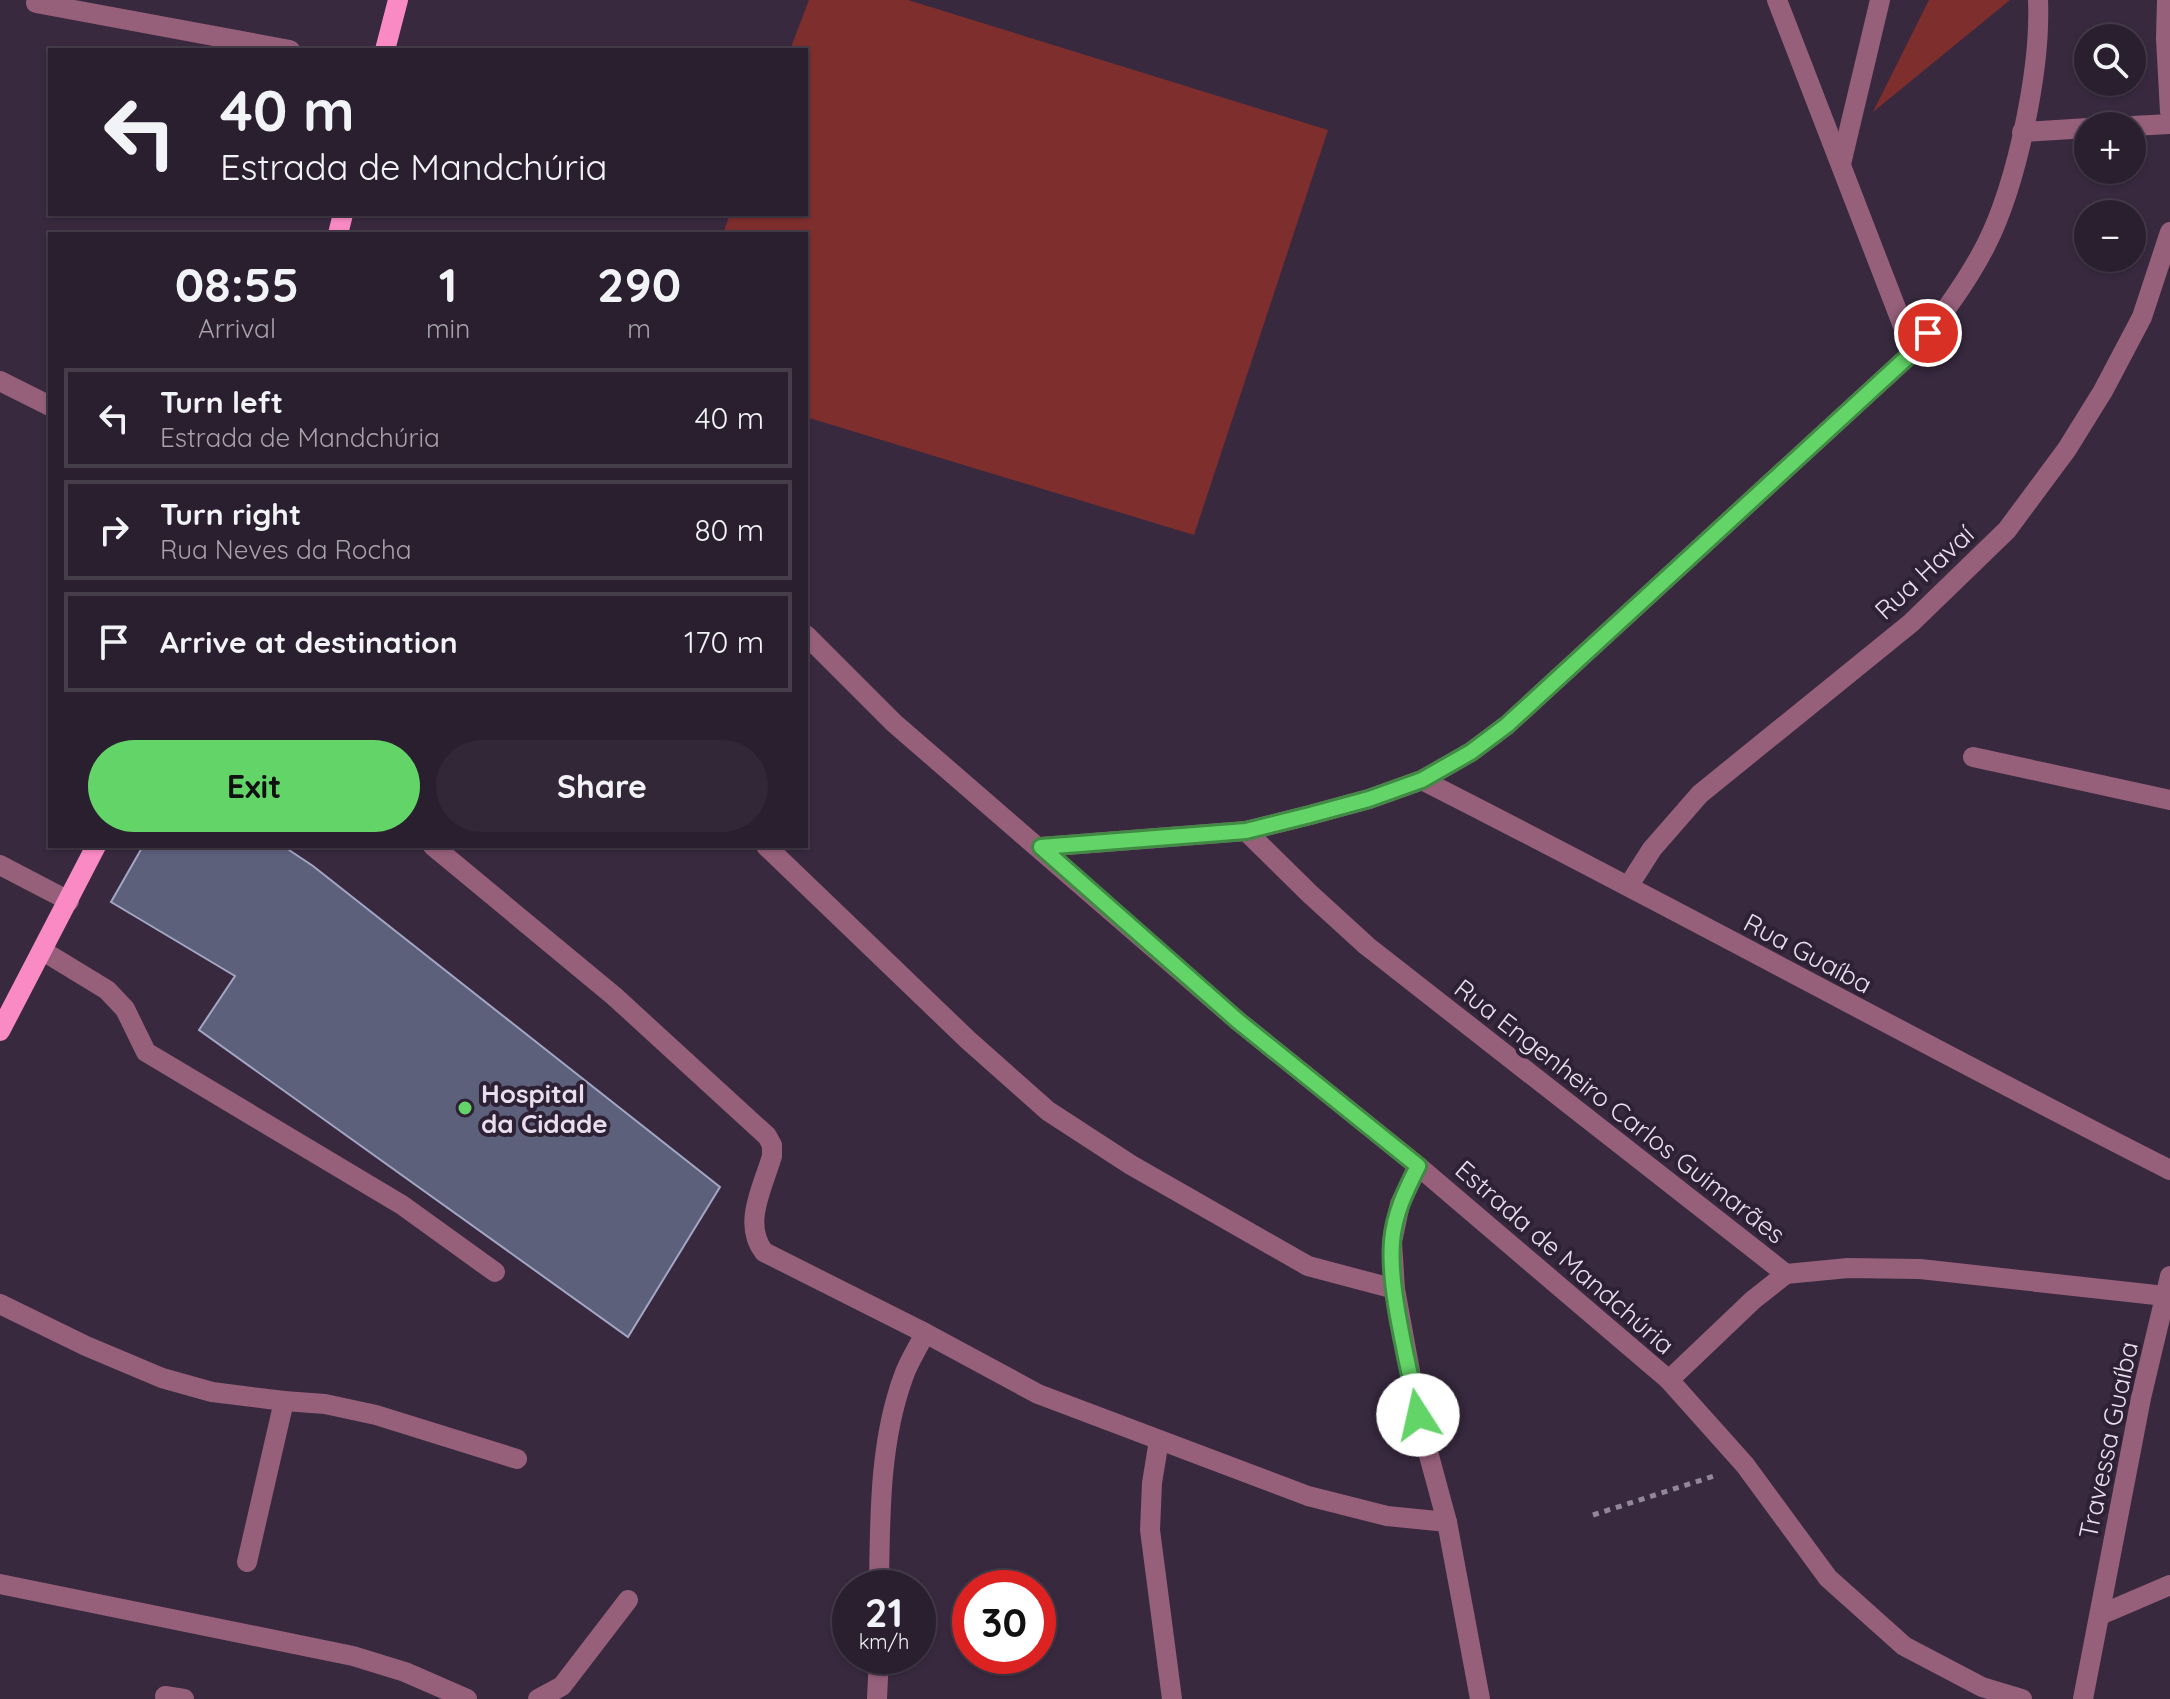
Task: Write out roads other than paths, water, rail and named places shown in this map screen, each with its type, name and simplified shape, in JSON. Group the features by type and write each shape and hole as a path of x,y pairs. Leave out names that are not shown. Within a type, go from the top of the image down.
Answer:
{"main road":[{"path":"386,48 398,0"},
{"path":"0,1031 95,848"}],"street":[{"path":"1777,0 1913,352"},
{"path":"1841,164 1880,0"},
{"path":"1041,847 1246,831 1369,799 1422,780 1471,752 1507,725 1913,352 1957,296 1987,244 2006,194 2035,72 2038,0"},
{"path":"2167,0 2166,53 2170,112"},
{"path":"36,3 279,48"},
{"path":"2146,125 2170,124"},
{"path":"2022,132 2074,129"},
{"name":"Rua Havaí","path":"1629,885 1652,849 1700,794 1911,623 2007,530 2067,449 2103,391 2142,317 2170,232"},
{"path":"0,381 48,405"},
{"name":"Estrada de Mandchúria","path":"808,637 894,723 1041,847 1238,1021 1418,1166 1669,1380 1745,1465 1828,1578 1904,1646 1982,1687 2022,1699"},
{"path":"1973,757 2170,800"},
{"name":"Rua Guaíba","path":"1422,780 1629,885 1961,1064 2170,1170"},
{"name":"Rua Engenheiro Carlos Guimarães","path":"1246,831 1367,946 1786,1274 1848,1268 1920,1269 2165,1296"},
{"path":"435,848 614,996 767,1136 772,1145 772,1156 753,1227 755,1241 764,1252 1038,1394 1308,1496 1387,1516 1447,1522"},
{"path":"768,848 968,1040 1048,1111 1131,1165 1308,1266 1395,1289"},
{"path":"0,865 69,901"},
{"path":"43,951 107,990 125,1009 146,1052 402,1205 495,1272"},
{"path":"1418,1166 1400,1204 1392,1242 1395,1289 1418,1415 1447,1522 1480,1699"},
{"path":"1669,1380 1753,1300 1786,1274"},
{"name":"Travessa Guaíba","path":"2083,1699 2141,1398 2170,1276"},
{"path":"0,1304 86,1346 162,1378 212,1392 325,1404 376,1415 517,1459"},
{"path":"879,1570 885,1455 903,1376 925,1333"},
{"path":"247,1562 284,1401"},
{"path":"1159,1440 1152,1483 1150,1530 1172,1699"},
{"path":"0,1584 353,1656 405,1672 467,1699"},
{"path":"2100,1615 2170,1585"},
{"path":"538,1699 562,1686 628,1600"},
{"path":"877,1699 878,1674"}],"place":[{"name":"Hospital da Cidade","path":"465,1108"}]}
